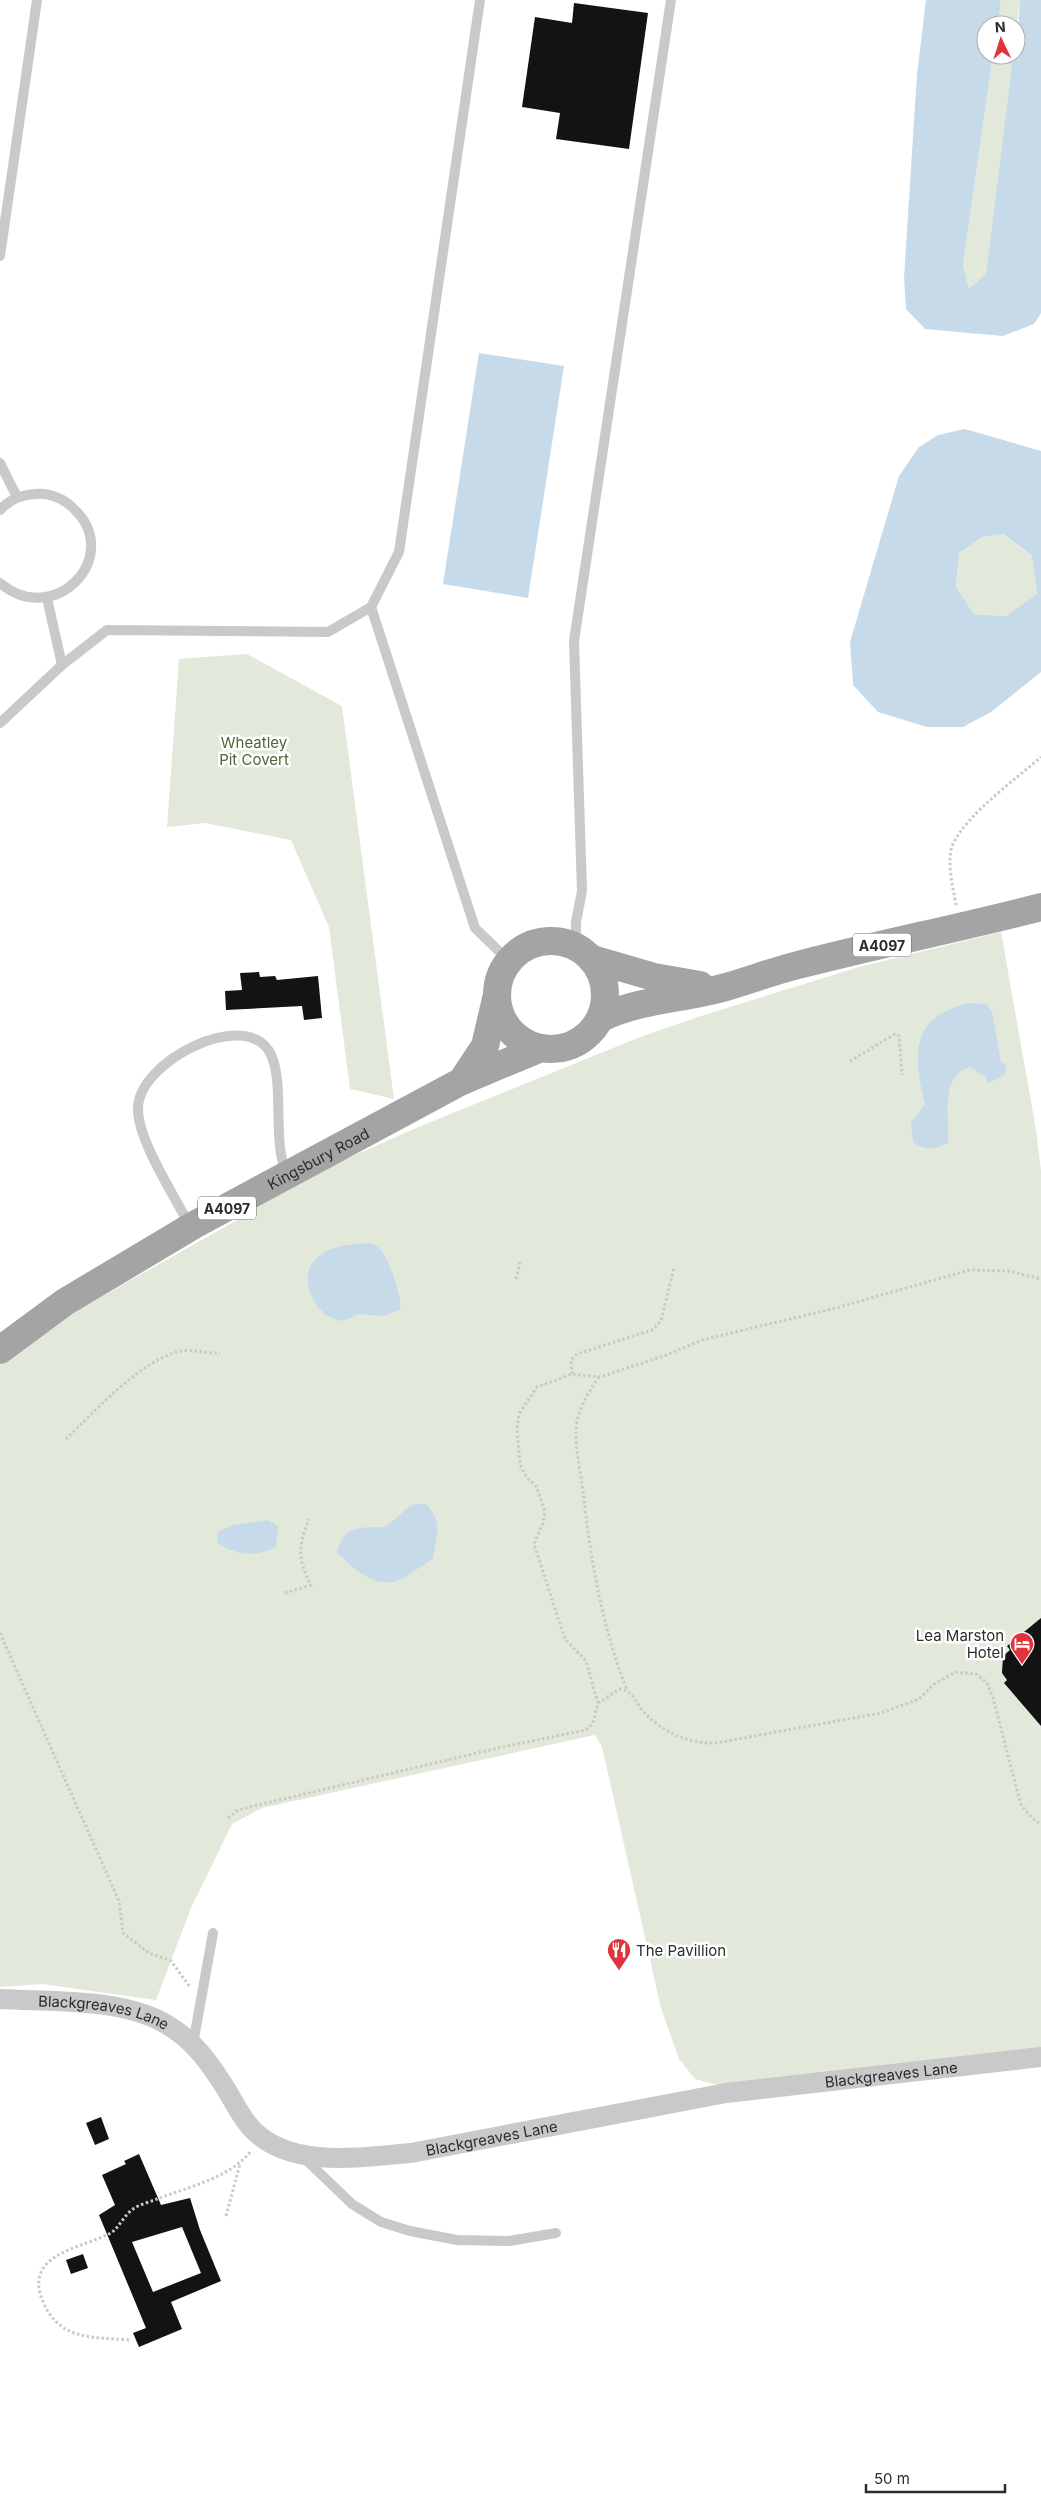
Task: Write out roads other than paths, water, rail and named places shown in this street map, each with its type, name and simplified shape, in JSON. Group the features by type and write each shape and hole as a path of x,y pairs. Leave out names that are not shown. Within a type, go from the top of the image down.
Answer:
{"main road":[{"name":"Kingsbury Road","path":"496,999 501,1018 513,1035 531,1046 551,1049 571,1045 588,1035 601,1018 620,1009 652,1000 724,988 797,965 960,928 1041,906"},
{"name":"Kingsbury Road","path":"462,1081 485,1046 496,999 498,978 508,960 522,948 540,941 558,941 654,977 724,988"},
{"path":"584,952 602,977 605,997 601,1018"},
{"name":"Kingsbury Road","path":"0,1350 65,1302 194,1225 462,1081 541,1048"}],"street":[{"name":"Blackgreaves Lane","path":"0,1999 96,2006 140,2012 165,2023 193,2044 217,2074 253,2130 261,2136 287,2151 362,2157 410,2153 726,2093 1041,2057"}],"lane":[{"path":"0,256 37,0"},
{"path":"0,723 62,666 107,630 328,632 371,607 400,552 480,0"},
{"path":"584,952 576,922 582,891 574,641 671,0"},
{"path":"0,463 17,497"},
{"path":"0,510 17,497 34,493 52,495 68,503 81,515 89,531 91,549 87,566 77,581 64,592 47,598 20,596 0,583"},
{"path":"47,598 62,666"},
{"path":"371,607 474,928 508,960"},
{"path":"194,1225 186,1219 151,1152 139,1120 138,1108 139,1097 151,1077 180,1053 199,1043 233,1037 258,1040 266,1048 270,1053 274,1068 281,1151 288,1175"},
{"path":"193,2044 213,1933"},
{"path":"300,2153 352,2204 381,2222 410,2231 456,2240 509,2241 556,2233"}],"water":[{"path":"926,0 1001,0 999,15 976,15 976,65 992,65 963,266 969,289 986,274 1012,65 1026,65 1026,15 1019,15 1020,0 1041,0 1041,313 1034,324 1003,336 925,329 906,309 904,278 917,74"},
{"path":"479,353 564,366 528,598 443,584"},
{"path":"965,429 1041,451 1041,672 991,712 963,727 927,727 878,712 853,685 850,642 899,476 919,447 938,435","holes":["1003,534 1032,556 1037,594 1006,616 974,614 956,587 959,553 982,537"]},
{"path":"970,1003 986,1004 992,1011 1001,1062 1006,1064 1005,1075 988,1083 986,1077 970,1067 960,1072 950,1088 948,1099 948,1143 935,1148 921,1147 913,1142 911,1123 925,1104 918,1069 920,1039 926,1027 936,1017 951,1009"},
{"path":"371,1243 380,1249 388,1262 395,1279 400,1310 383,1316 359,1314 343,1321 334,1319 320,1309 312,1297 308,1282 309,1268 319,1256 332,1249 340,1246"},
{"path":"414,1504 426,1504 432,1511 437,1523 437,1536 433,1559 407,1576 387,1583 378,1581 361,1573 337,1553 338,1546 348,1533 357,1529 386,1526"},
{"path":"268,1520 278,1526 276,1547 253,1554 246,1554 231,1550 217,1542 218,1532 233,1525"}],"place":[{"name":"Lea Marston Hotel","path":"1022,1665"},
{"name":"The Pavillion","path":"619,1971"}],"park label":[{"name":"Wheatley Pit Covert","path":"254,750"}]}
